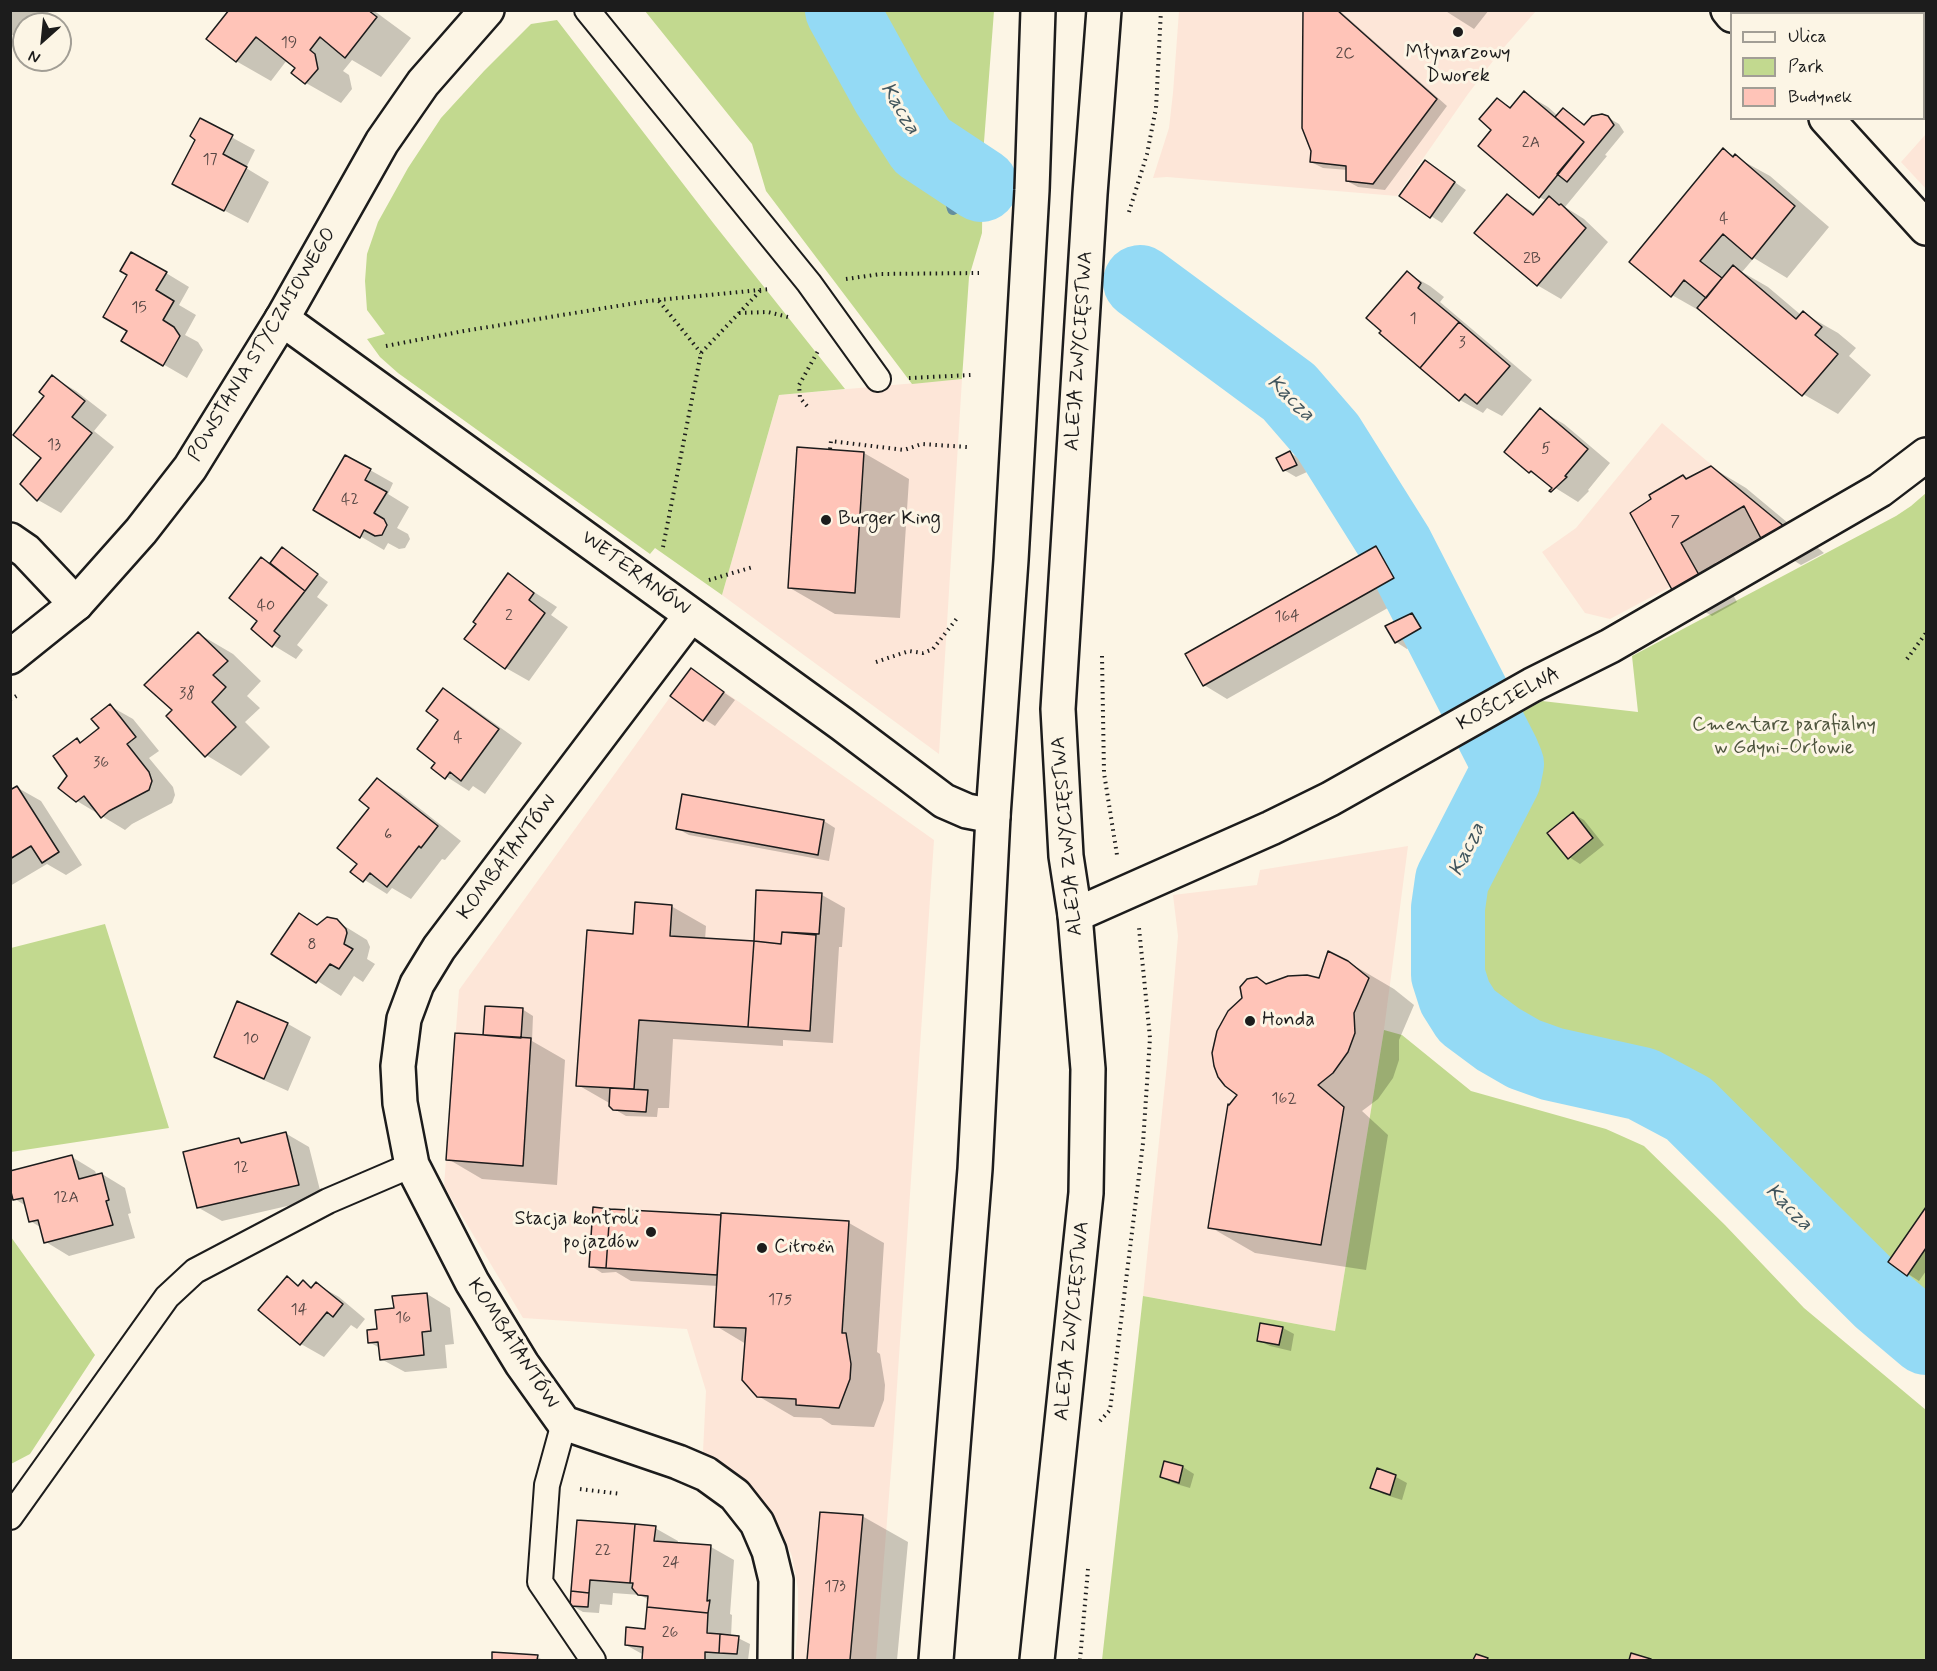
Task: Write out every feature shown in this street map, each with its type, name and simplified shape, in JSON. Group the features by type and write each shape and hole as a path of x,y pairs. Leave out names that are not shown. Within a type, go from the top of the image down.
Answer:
{"street":[{"name":"POWSTANIA STYCZNIOWEGO","path":"10,657 76,604 141,531 190,468 282,319 382,142 423,83 487,10"},
{"path":"936,1660 975,1169 993,816 1011,560 1031,202 1038,10"},
{"name":"ALEJA ZWYCIĘSTWA","path":"1037,1660 1086,1193 1088,1069 1075,915 1065,855 1058,709 1090,194 1104,10"},
{"path":"1828,120 1926,228"},
{"name":"WETERANÓW","path":"282,319 692,615 944,801 967,810 993,816"},
{"name":"KOŚCIELNA","path":"1075,915 1271,828 1330,799 1532,686 1610,646 1870,496 1926,455"},
{"path":"10,524 18,546 76,604"},
{"name":"KOMBATANTÓW","path":"692,615 439,948 417,984 404,1019 398,1066 400,1103 412,1165 472,1282 522,1364 564,1423 678,1462 706,1474 735,1496 757,1523 769,1551 776,1580 775,1660"}],"lane":[{"path":"587,10 809,283 878,379"},
{"path":"10,1516 166,1297 195,1271 328,1201 412,1165"},
{"path":"564,1423 547,1485 540,1582 593,1660"}],"path":[{"path":"1128,216 1147,154 1156,108 1161,10"},
{"path":"381,346 659,301 760,291 880,274 979,273"},
{"path":"656,589 700,353 760,291"},
{"path":"659,301 700,353"},
{"path":"739,313 768,312 792,318 801,324"},
{"path":"807,406 800,398 799,385 822,344"},
{"path":"878,379 972,375"},
{"path":"830,449 831,441 904,450 922,444 967,447"},
{"path":"708,580 753,567"},
{"path":"876,662 909,651 923,653 933,649 958,617"},
{"path":"1907,659 1926,633"},
{"path":"1102,646 1104,772 1118,857"},
{"path":"1110,1410 1143,1143 1150,1038 1139,928"},
{"path":"547,1485 621,1494"}],"shaded area":[{"path":"1179,11 1536,11 1499,53 1468,94 1397,196 1167,177 1153,178 1169,128"},
{"path":"1750,11 1910,11 1909,12"},
{"path":"1926,134 1926,189 1901,162"},
{"path":"962,379 939,754 722,595 779,395"},
{"path":"1662,423 1785,527 1703,582 1670,587 1610,619 1585,613 1542,552 1576,528"},
{"path":"691,668 934,840 876,1660 795,1660 798,1589 792,1556 777,1522 760,1497 735,1473 703,1452 706,1391 687,1329 523,1318 444,1186 459,990"},
{"path":"1408,846 1384,1030 1335,1331 1143,1296 1178,936 1173,895 1257,885 1260,870"}],"green space":[{"path":"645,11 994,11 983,155 982,233 969,277 962,379 912,384 766,191 752,144"},
{"path":"557,20 845,389 779,395 722,595 655,548 650,554 398,373 380,357 367,339 385,334 367,310 365,281 367,254 378,222 408,168 441,118 531,24"},
{"name":"Cmentarz parafialny w Gdyni-Orłowie","path":"1926,493 1926,1313 1886,1280 1698,1102 1656,1075 1610,1063 1524,1034 1496,1018 1476,1013 1465,995 1455,951 1459,880 1485,831 1515,790 1519,759 1501,724 1542,701 1638,712 1632,656 1896,516"},
{"path":"105,924 169,1128 11,1152 11,948"},
{"path":"1384,1030 1402,1035 1471,1091 1606,1129 1644,1146 1725,1225 1804,1308 1926,1410 1926,1660 1102,1660 1143,1296 1335,1331"},
{"path":"11,1237 95,1355 30,1454 11,1464"}],"building":[{"path":"229,10 368,10 377,17 345,58 320,37 310,50 315,54 318,69 305,84 291,73 295,68 256,37 236,62 206,39"},
{"path":"1303,10 1337,10 1437,99 1373,184 1346,181 1346,166 1310,162 1311,151 1302,128"},
{"path":"1811,10 1876,10 1874,12 1812,12"},
{"path":"1925,34 1926,35 1925,108"},
{"path":"1524,91 1584,142 1539,198 1478,146 1491,130 1479,119 1497,98 1510,108"},
{"path":"1563,108 1584,125 1592,116 1602,114 1608,116 1614,125 1567,182 1557,174 1584,142 1555,117"},
{"path":"200,118 233,135 223,154 247,167 224,211 172,184 195,140 190,136"},
{"path":"1723,148 1733,157 1735,154 1795,206 1752,259 1723,234 1700,261 1722,278 1706,298 1684,280 1671,297 1629,262"},
{"path":"1425,160 1455,182 1430,218 1399,196"},
{"path":"1507,194 1533,215 1549,196 1586,228 1537,286 1474,233"},
{"path":"131,252 167,272 156,290 174,301 163,320 174,327 180,336 163,366 121,341 127,331 103,317 127,275 120,271"},
{"path":"1733,265 1796,319 1803,311 1822,327 1815,335 1838,354 1802,396 1697,308"},
{"path":"1407,271 1421,283 1418,288 1459,322 1420,368 1379,333 1381,331 1366,318"},
{"path":"1459,322 1510,366 1477,404 1465,394 1459,401 1420,368"},
{"path":"52,375 85,401 72,417 92,433 37,501 20,484 41,458 13,435 44,396 39,392"},
{"path":"1540,408 1588,449 1565,476 1567,477 1551,492 1549,491 1552,488 1504,452"},
{"name":"Burger King","path":"797,447 864,452 855,593 788,588"},
{"path":"1290,451 1297,465 1283,471 1276,458"},
{"path":"345,455 371,469 365,480 387,492 374,513 384,519 387,525 382,535 375,536 364,530 360,538 313,510"},
{"path":"1711,466 1791,532 1765,546 1744,506 1681,543 1703,582 1676,597 1630,513 1651,499 1649,495 1683,475 1686,479"},
{"path":"1376,546 1394,578 1203,686 1185,654"},
{"path":"282,547 318,574 305,591 270,563"},
{"path":"261,557 305,591 274,631 280,636 272,647 251,629 257,621 229,598"},
{"path":"508,573 534,593 529,600 545,613 505,669 464,639 476,624 473,622"},
{"path":"1412,613 1421,628 1395,643 1385,626"},
{"path":"198,632 228,661 213,675 226,687 212,702 236,727 205,757 166,716 172,710 144,685"},
{"path":"691,668 724,692 703,721 670,696"},
{"path":"443,688 499,729 461,781 450,772 445,779 431,768 435,763 417,749 438,720 426,711"},
{"path":"110,704 136,737 127,744 149,772 152,781 149,790 109,811 101,818 84,796 76,802 58,788 67,776 53,756 77,738 80,743 99,728 91,719"},
{"path":"377,778 438,826 387,887 370,873 363,882 350,872 357,864 337,848 369,808 359,800"},
{"path":"17,786 59,852 42,863 31,846 10,859 10,790"},
{"path":"682,794 824,820 818,855 676,829"},
{"path":"1573,812 1593,838 1568,859 1547,833"},
{"path":"756,890 822,893 819,934 782,932 781,944 754,941"},
{"path":"635,902 672,905 670,936 754,941 748,1027 639,1020 634,1089 576,1086 587,930 633,934"},
{"path":"299,913 317,925 327,917 337,919 346,929 344,944 353,949 339,969 330,964 316,983 271,954"},
{"path":"782,932 816,935 810,1031 748,1027 754,941 781,944"},
{"path":"1328,951 1348,961 1369,978 1354,1013 1355,1033 1348,1052 1333,1073 1318,1085 1344,1107 1321,1245 1208,1228 1228,1104 1237,1095 1225,1086 1214,1066 1212,1053 1217,1031 1228,1011 1242,998 1240,987 1247,979 1257,977 1266,984 1288,976 1307,975 1319,978"},
{"path":"237,1001 288,1023 264,1079 214,1057"},
{"path":"485,1006 523,1008 521,1038 483,1035"},
{"path":"455,1033 531,1038 523,1166 446,1160"},
{"path":"610,1088 648,1090 646,1112 613,1110 609,1106"},
{"path":"286,1132 299,1185 197,1208 183,1152 239,1138 241,1143"},
{"path":"72,1155 79,1179 102,1173 109,1200 106,1201 113,1225 44,1243 38,1220 29,1222 23,1198 13,1200 10,1171"},
{"path":"593,1207 610,1209 606,1268 589,1267"},
{"path":"1926,1207 1926,1248 1907,1276 1888,1262"},
{"path":"610,1209 721,1215 717,1275 606,1268"},
{"path":"721,1213 849,1221 842,1333 846,1333 851,1364 850,1379 839,1408 796,1405 796,1399 757,1397 742,1380 746,1328 714,1327"},
{"path":"287,1276 298,1286 303,1280 311,1288 316,1282 343,1304 333,1317 327,1312 300,1345 258,1310"},
{"path":"427,1293 431,1331 422,1332 424,1355 380,1360 378,1342 368,1343 367,1330 377,1329 375,1310 394,1308 392,1296"},
{"path":"1260,1323 1283,1327 1279,1345 1257,1341"},
{"path":"1164,1461 1183,1466 1179,1483 1160,1477"},
{"path":"1377,1468 1396,1475 1390,1495 1370,1488"},
{"path":"820,1512 863,1515 850,1660 807,1660"},
{"path":"577,1520 635,1524 630,1583 590,1580 589,1593 571,1591"},
{"path":"635,1524 656,1526 654,1541 711,1545 708,1613 647,1607 648,1596 638,1595 632,1588 633,1583 630,1583"},
{"path":"571,1591 589,1593 588,1607 570,1606"},
{"path":"647,1607 708,1613 707,1633 720,1634 719,1653 705,1652 705,1660 642,1660 643,1647 625,1645 626,1627 645,1629"},
{"path":"720,1634 739,1636 737,1654 719,1653"},
{"path":"492,1652 538,1655 537,1660 492,1660"},
{"path":"1631,1653 1651,1659 1629,1660"},
{"path":"1476,1654 1488,1658 1487,1660 1473,1660"}],"waterway":[{"name":"Kacza","path":"842,10 889,95 922,146 981,185"},
{"path":"939,158 953,209"},
{"name":"Kacza","path":"1140,282 1289,392 1328,437 1397,547 1502,752 1507,764 1504,779 1452,880 1448,908 1448,975 1455,997 1467,1016 1498,1039 1524,1054 1552,1064 1642,1084 1689,1109 1881,1300 1926,1338"}],"place":[{"name":"Młynarzowy Dworek","path":"1458,32"},
{"name":"Burger King","path":"826,520"},
{"name":"Honda","path":"1250,1021"},
{"name":"Stacja kontroli pojazdów","path":"651,1232"},
{"name":"Citroën","path":"762,1248"}]}
